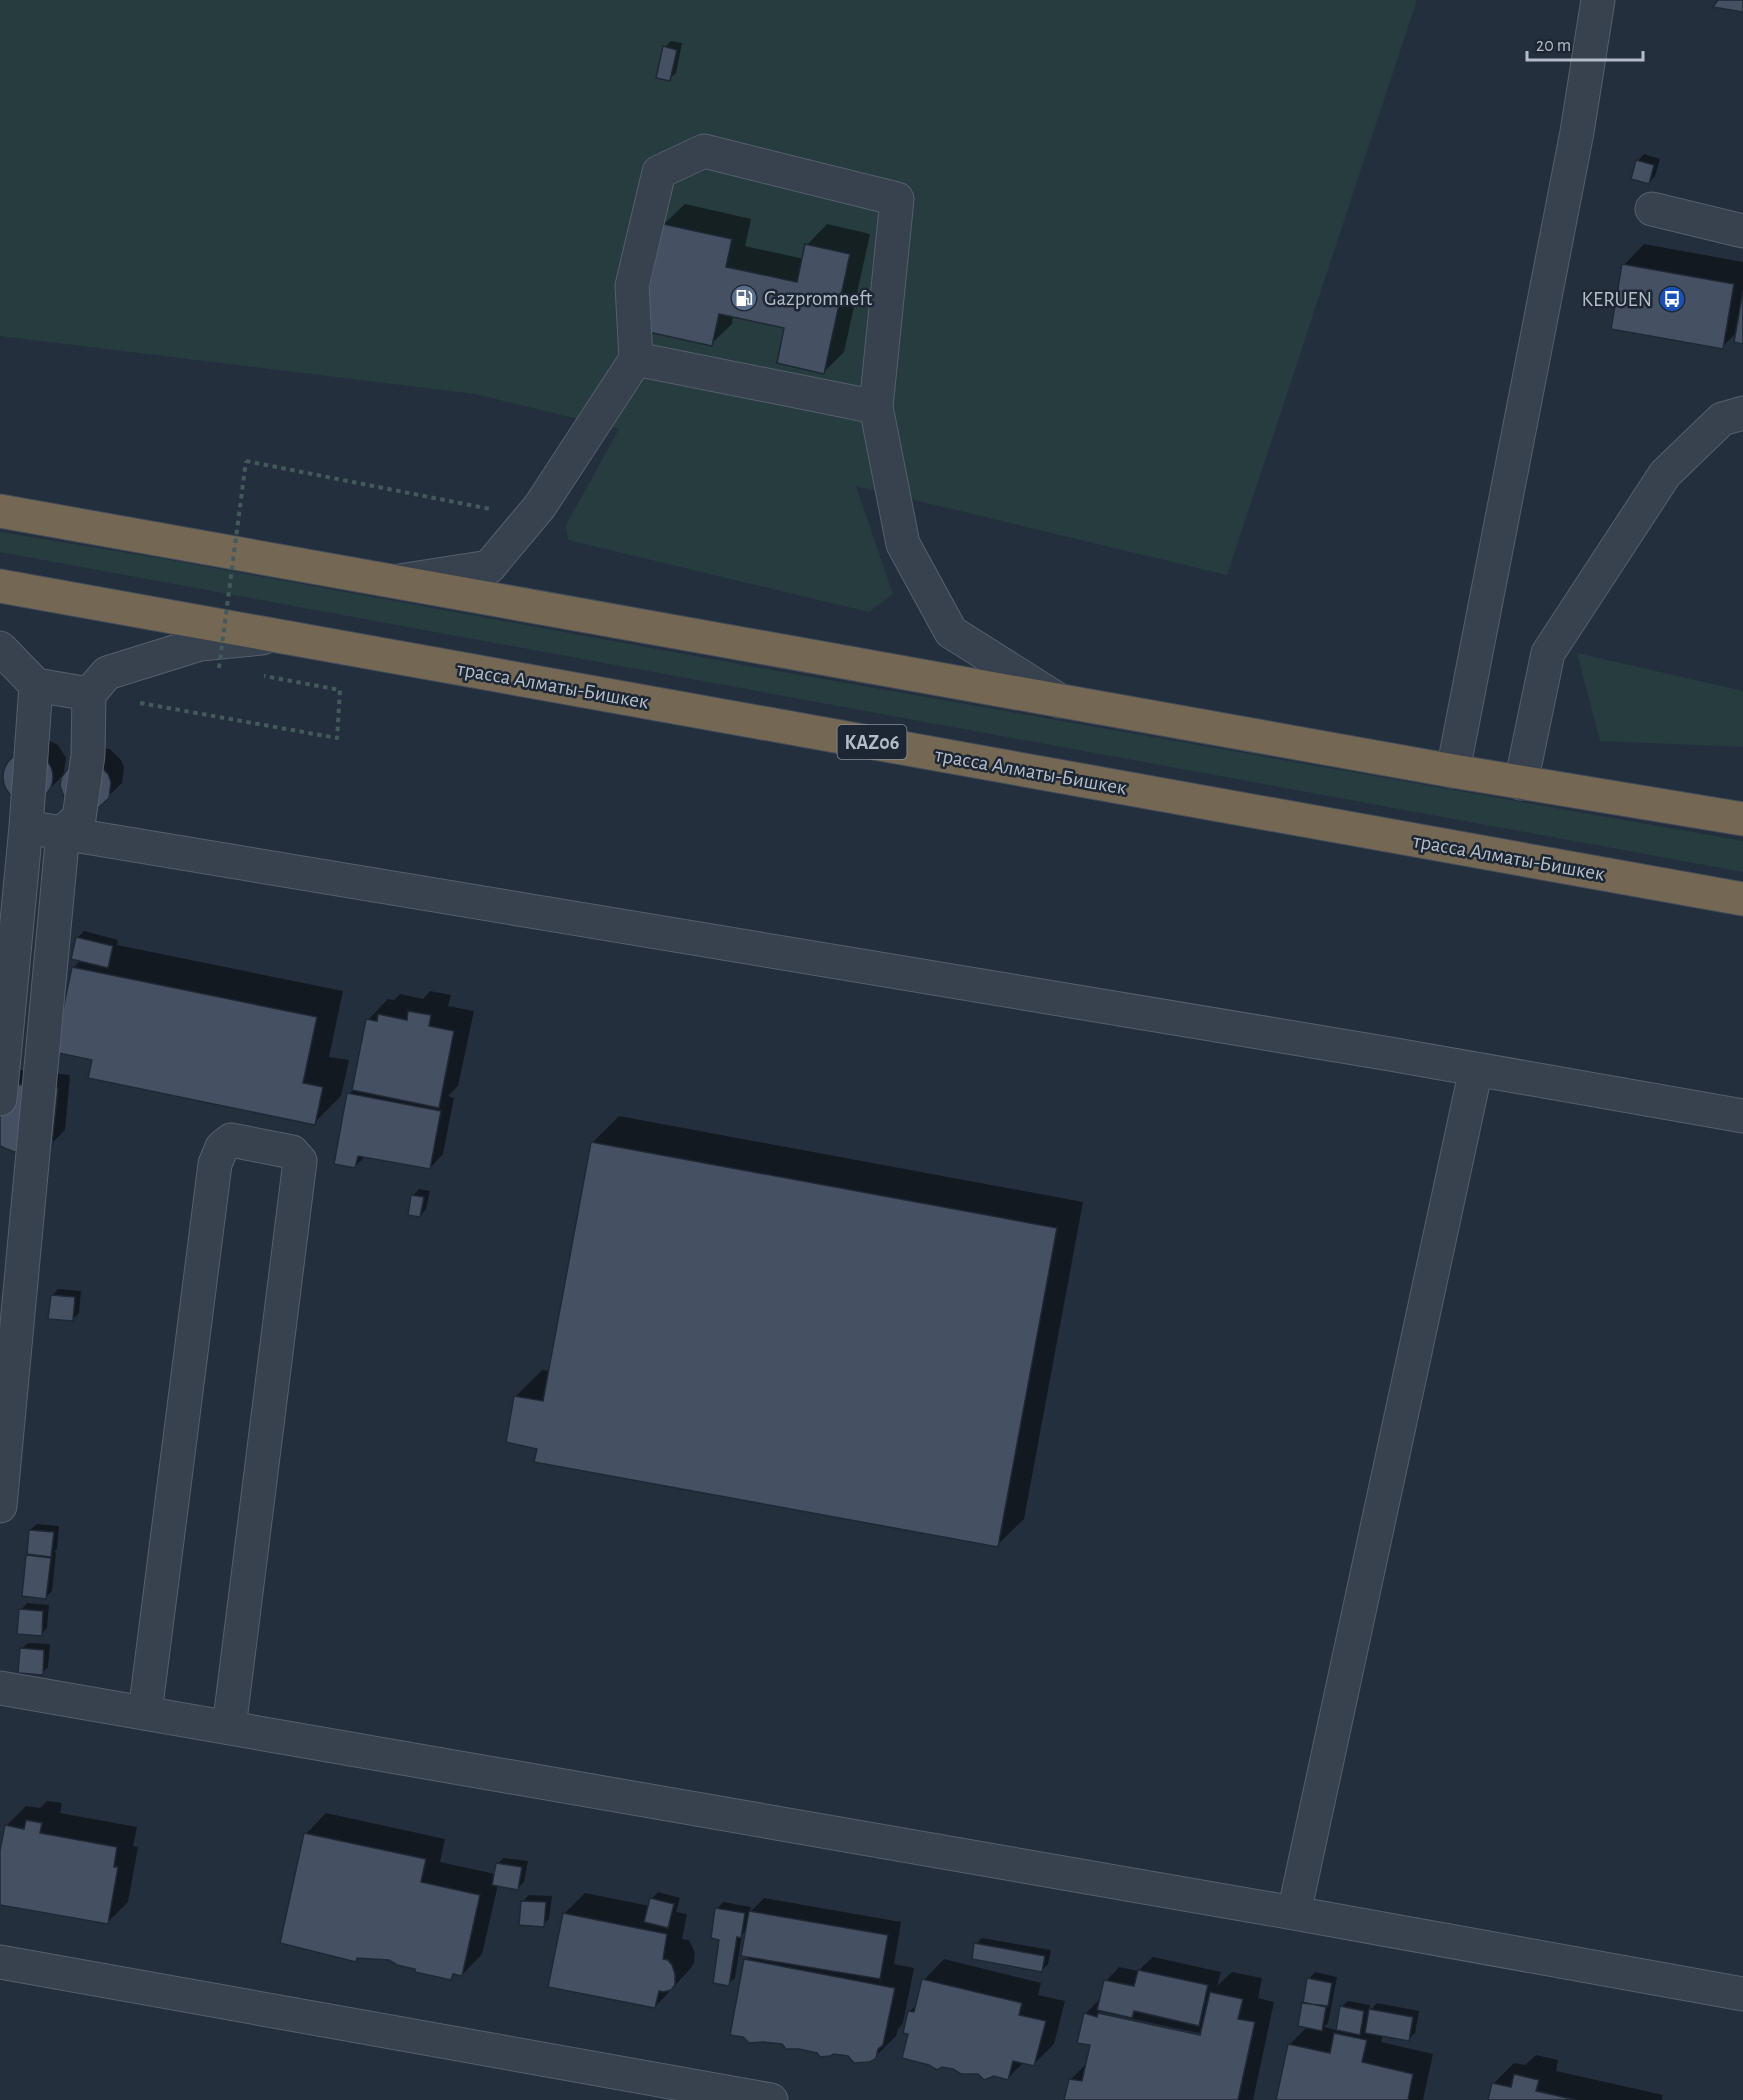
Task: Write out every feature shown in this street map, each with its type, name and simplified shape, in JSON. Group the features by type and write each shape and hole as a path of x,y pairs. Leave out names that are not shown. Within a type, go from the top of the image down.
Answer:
{"highway":[{"path":"0,511 1061,702 1521,783 1743,819"},
{"name":"трасса Алматы-Бишкек","path":"0,586 1743,899"}],"street":[{"path":"1453,771 1577,132 1598,0"},
{"path":"398,581 489,567 540,506 636,359 632,286 660,172 704,151 897,199 876,407 903,544 951,632 1061,702"},
{"path":"1652,209 1743,231"},
{"path":"636,359 876,407"},
{"path":"1521,783 1548,653 1665,474 1722,418 1743,413"},
{"path":"0,1506 63,832 79,818 88,755 89,694 107,673 200,644 280,636"},
{"path":"0,648 36,685 89,694"},
{"path":"0,1099 26,827 36,685"},
{"path":"26,827 1476,1069 1743,1116"},
{"path":"1294,1913 1476,1069"},
{"path":"145,1713 215,1164 222,1147 231,1140 292,1152 300,1161 229,1728"},
{"path":"0,1688 1294,1913 1743,1995"},
{"path":"0,1962 771,2100"}],"path":[{"path":"230,670 219,668 246,461 530,517"},
{"path":"89,694 337,738 340,690 263,676"}],"green space":[{"path":"0,0 1417,0 1227,575 856,486 893,594 869,612 568,540 566,525 619,429 475,394 0,336"},
{"path":"0,532 159,558 766,669 1743,841 1743,872 0,552"},
{"path":"1577,653 1743,691 1743,747 1600,741"}],"building":[{"path":"1718,0 1743,0 1743,12 1713,7"},
{"path":"663,46 677,50 670,81 656,78"},
{"path":"1636,160 1654,165 1649,184 1631,179"},
{"name":"Gazpromneft","path":"663,224 732,239 726,267 797,282 805,244 850,254 824,374 777,363 784,328 719,314 712,346 639,330"},
{"path":"1622,264 1734,284 1723,349 1611,329"},
{"path":"1743,290 1743,344 1734,342"},
{"path":"28,752 46,759 53,777 46,795 28,802 10,795 3,777 10,759"},
{"path":"96,762 108,774 111,782 109,798 96,810 66,802 60,786 61,778 66,771 72,765"},
{"path":"76,937 113,946 108,968 71,959"},
{"path":"72,967 317,1017 303,1083 323,1087 315,1125 88,1078 92,1060 54,1052"},
{"path":"408,1011 431,1015 429,1026 454,1031 439,1108 352,1090 366,1019 377,1021 378,1014 407,1020"},
{"path":"0,1083 58,1088 52,1145 14,1152 0,1146"},
{"path":"347,1093 441,1111 430,1169 358,1156 355,1168 334,1164"},
{"path":"591,1142 1057,1228 998,1547 534,1462 537,1449 506,1442 514,1396 543,1401"},
{"path":"411,1195 424,1197 420,1217 408,1215"},
{"path":"51,1295 75,1297 73,1321 48,1319"},
{"path":"29,1530 54,1532 51,1557 27,1554"},
{"path":"26,1555 51,1558 46,1599 22,1596"},
{"path":"19,1609 43,1611 42,1636 17,1634"},
{"path":"20,1648 44,1650 43,1675 18,1673"},
{"path":"26,1820 42,1823 40,1833 117,1847 114,1867 118,1867 108,1924 0,1905 0,1850 5,1825 24,1829"},
{"path":"304,1833 426,1859 421,1882 480,1895 462,1976 453,1974 451,1980 415,1972 415,1969 397,1965 389,1960 357,1958 356,1962 280,1943"},
{"path":"496,1863 522,1867 518,1890 492,1885"},
{"path":"650,1898 674,1904 668,1928 644,1922"},
{"path":"521,1901 546,1902 544,1927 519,1925"},
{"path":"715,1908 745,1913 741,1938 737,1937 729,1986 713,1983 719,1940 711,1938"},
{"path":"749,1911 888,1935 880,1979 741,1956"},
{"path":"563,1913 667,1934 663,1959 668,1960 672,1965 675,1985 671,1990 659,1991 655,2008 548,1987"},
{"path":"974,1943 1045,1956 1042,1972 972,1959"},
{"path":"744,1959 895,1988 883,2045 878,2049 876,2058 870,2062 854,2063 848,2056 834,2054 820,2057 817,2053 786,2049 782,2044 749,2043 743,2037 730,2035"},
{"path":"1138,1970 1208,1985 1199,2026 1134,2011 1132,2018 1097,2010 1104,1980 1134,1986"},
{"path":"1307,1978 1332,1983 1328,2006 1303,2003"},
{"path":"922,1979 1022,2003 1019,2015 1046,2021 1034,2066 1013,2061 1008,2080 994,2076 984,2080 978,2074 961,2074 953,2069 942,2067 937,2070 929,2065 902,2058 908,2034 903,2033 908,2011 914,2012"},
{"path":"1210,1992 1243,1999 1238,2019 1255,2022 1238,2100 1064,2100 1069,2079 1082,2081 1090,2045 1077,2043 1084,2013 1097,2017 1098,2013 1200,2035"},
{"path":"1302,2002 1326,2007 1322,2031 1298,2026"},
{"path":"1340,2006 1364,2011 1360,2035 1336,2030"},
{"path":"1369,2009 1413,2017 1409,2041 1365,2033"},
{"path":"1334,2033 1367,2040 1362,2062 1413,2074 1408,2100 1276,2100 1288,2044 1330,2053"},
{"path":"1514,2074 1539,2080 1536,2091 1576,2100 1488,2100 1492,2083 1511,2087"}],"place":[{"name":"Gazpromneft","path":"744,298"},
{"name":"KERUEN","path":"1672,299"}]}
